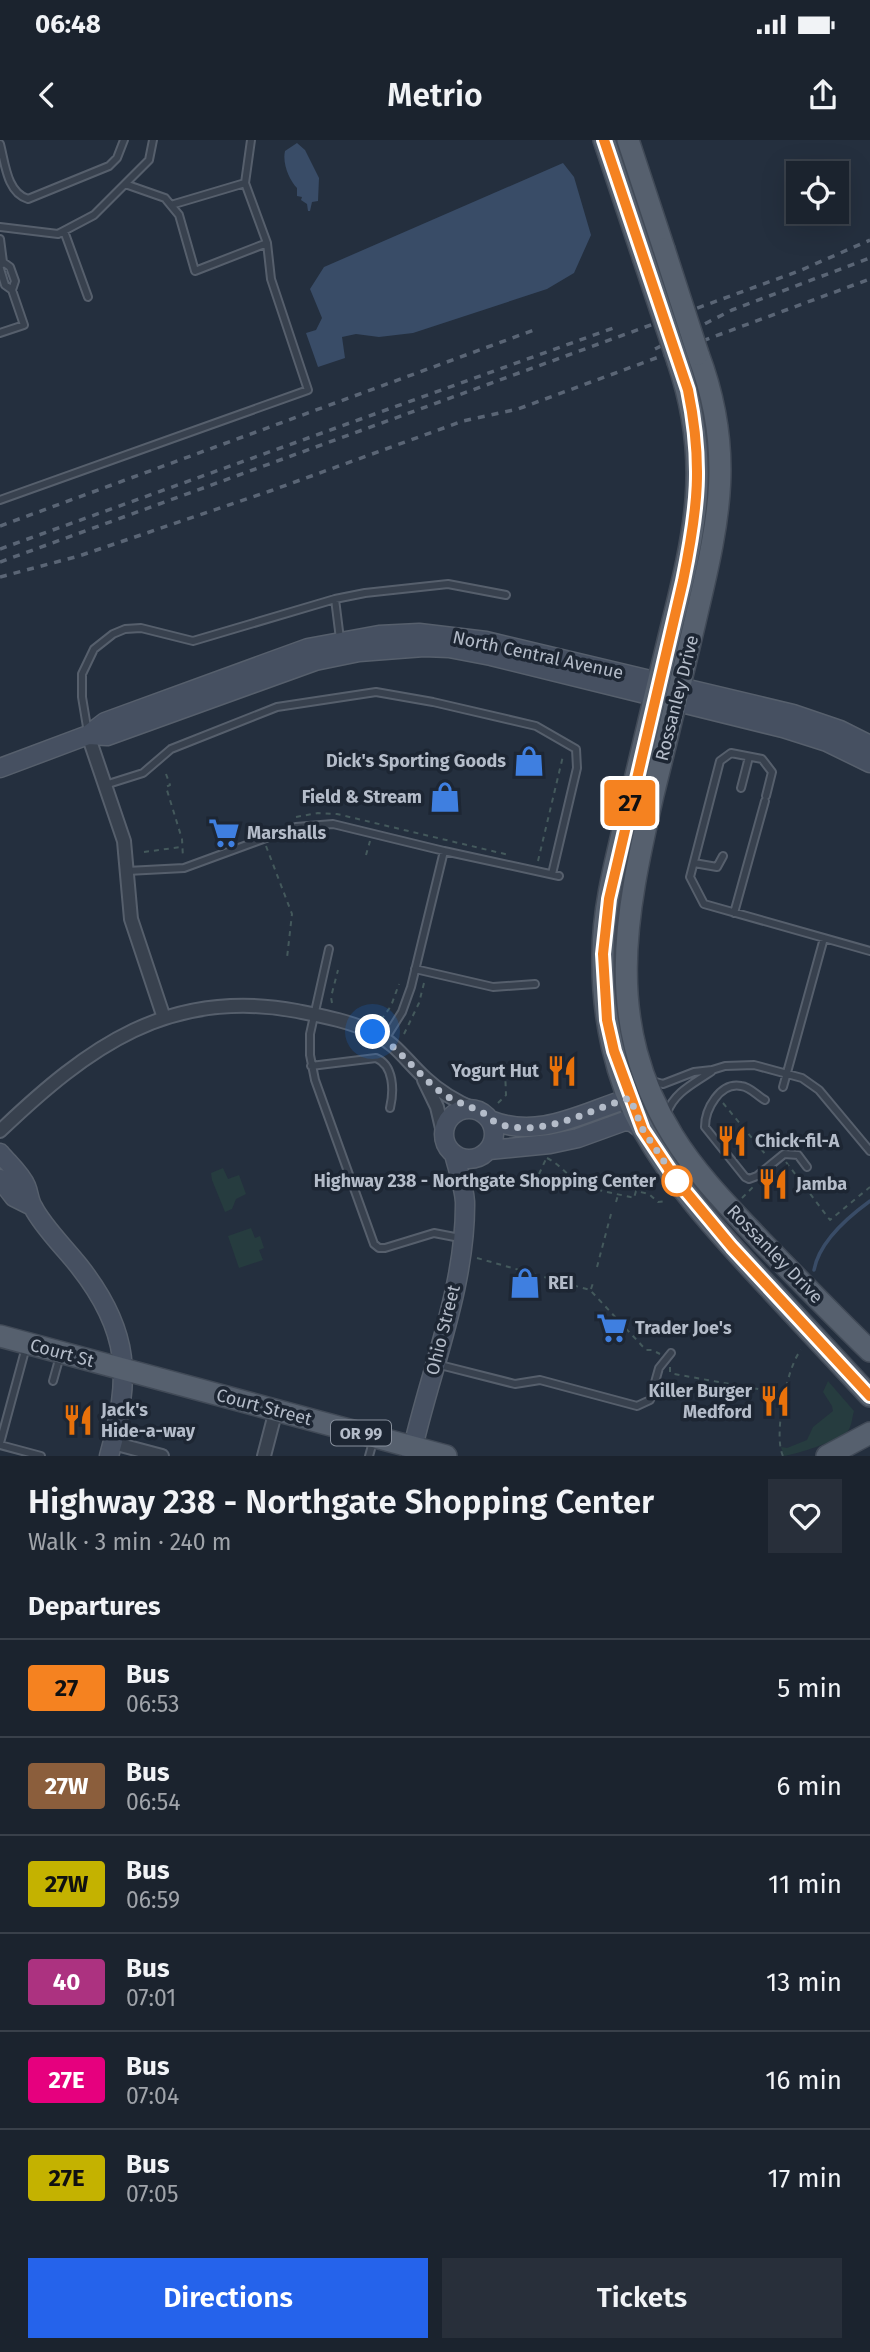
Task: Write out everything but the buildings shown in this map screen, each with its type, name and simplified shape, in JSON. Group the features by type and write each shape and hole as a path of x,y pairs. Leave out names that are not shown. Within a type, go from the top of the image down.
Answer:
{"main road":[{"name":"Rossanley Drive","path":"604,140 688,390 695,423 699,475 691,544 627,934 626,998 635,1043 644,1076 664,1121 690,1162 743,1222 870,1351"},
{"name":"Rossanley Drive","path":"628,140 707,377 718,425 722,480 709,561 620,842 609,899 603,954 607,1020 614,1051 643,1130 677,1181 732,1247 870,1396"},
{"path":"630,1098 643,1104 661,1139 690,1162"},
{"name":"Court St","path":"0,1336 123,1369"},
{"name":"Court Street","path":"123,1369 276,1410 372,1446 446,1456"},
{"path":"827,1456 870,1433"}],"street":[{"name":"North Central Avenue","path":"0,768 88,735 105,722 308,648 340,640 401,634 453,636 486,641 667,691 806,735 870,763"},
{"name":"North Central Avenue","path":"88,735 107,736 315,662 382,649 449,648 793,714 840,730 870,745"},
{"path":"88,735 124,841 131,919 164,1018"},
{"path":"0,1131 30,1102 117,1038 193,1009 244,1004 271,1006 316,1015 350,1024 385,1039 412,1063 422,1077 438,1107 449,1149 468,1159 486,1153 578,1138 625,1121 632,1122 643,1130"},
{"path":"422,1077 448,1097 480,1111 490,1120 522,1127 549,1126 565,1122 630,1098"},
{"path":"444,1137 446,1123 455,1113 474,1109"},
{"path":"486,1153 494,1135 490,1120"},
{"path":"0,1153 26,1184 32,1206 103,1299 117,1335 123,1369 122,1403 111,1449 162,1456"},
{"name":"Ohio Street","path":"465,1202 486,1153"},
{"name":"Ohio Street","path":"412,1452 451,1302 462,1238 465,1202 454,1154"},
{"path":"0,1179 13,1197 32,1206"},
{"path":"264,1456 276,1410"}],"lane":[{"path":"0,144 13,188 19,196 28,199 109,166 117,158 124,140"},
{"path":"0,227 58,234 94,215 149,160 153,140"},
{"path":"0,500 308,390 271,279 267,243 246,183 251,140"},
{"path":"171,205 246,183"},
{"path":"125,184 165,198 180,215 195,271 267,243"},
{"path":"64,231 88,297"},
{"path":"0,239 1,266 10,267 15,281 12,290 24,325 0,333"},
{"path":"88,735 82,697 82,674 94,649 113,634 125,629 141,628 193,641 335,599 448,584 506,595"},
{"path":"335,599 340,640"},
{"path":"105,785 143,773 171,749 276,707 376,692 536,726 576,749 578,768 555,875 333,824 296,827 184,868 126,871"},
{"path":"734,913 772,772 762,759 731,753 720,761 690,877 704,904 734,913 870,951"},
{"path":"741,788 750,757"},
{"path":"385,1039 402,1012 444,851"},
{"path":"694,863 718,867 723,856"},
{"path":"783,1087 824,938"},
{"path":"329,949 310,1041 312,1066 374,1244 379,1248 386,1248 434,1233 462,1238"},
{"path":"415,970 493,987 535,984"},
{"path":"312,1066 376,1058 381,1060 385,1063 393,1086 390,1108"},
{"path":"644,1076 663,1084 694,1072 747,1065 788,1073 810,1082 860,1145 870,1151"},
{"path":"664,1121 671,1102 679,1093 712,1070"},
{"path":"765,1100 745,1086 730,1087 709,1105 705,1127 745,1177 753,1179 784,1154 798,1155 807,1167"},
{"path":"27,1343 0,1444 41,1456"},
{"path":"53,1381 61,1353"},
{"path":"435,1364 515,1384 540,1380 637,1406 650,1401 659,1368 671,1353"}],"path":[{"path":"264,838 292,914 287,958"},
{"path":"144,852 182,847"},
{"path":"332,1003 338,970"},
{"path":"381,1020 391,1006 399,984"},
{"path":"498,1103 506,1095 505,1069"},
{"path":"718,1096 769,1160 774,1156 780,1163 785,1160 830,1220 870,1187"},
{"path":"542,1152 546,1158 556,1162 572,1178 583,1184 634,1198 636,1191 649,1195 658,1202 666,1201"},
{"path":"539,1174 546,1158"},
{"path":"739,1200 760,1182"},
{"path":"616,1202 618,1194"},
{"path":"597,1267 611,1214"},
{"path":"472,1256 590,1290 646,1350 660,1354"},
{"path":"590,1290 594,1280"},
{"path":"783,1456 779,1440 790,1371 794,1359 802,1350"},
{"path":"670,1363 670,1372 674,1374 786,1394"}],"green space":[{"path":"223,1168 228,1179 239,1175 246,1194 236,1199 232,1209 225,1212 211,1173"},
{"path":"251,1228 255,1238 260,1236 264,1248 259,1250 263,1260 239,1268 228,1236"},
{"path":"828,1381 854,1411 849,1430 827,1443 784,1456 781,1447 787,1448 807,1440 813,1427 833,1411 823,1392"}],"water":[{"path":"297,143 305,150 319,178 318,201 312,202 310,211 307,204 301,200 302,197 297,196 297,188 286,167 285,151"},
{"path":"563,163 574,177 591,235 574,273 547,289 413,333 379,337 356,334 342,337 345,358 318,367 306,333 316,330 322,318 310,289 324,267"}],"waterway":[{"path":"814,1270 828,1240 844,1222 870,1201"}],"railway":[{"path":"0,562 799,271 870,240"},
{"path":"655,349 732,310 870,258"},
{"path":"0,577 79,556 463,421 518,409 870,279"},
{"path":"0,549 619,326"},
{"path":"0,526 534,330"}],"bus line":[{"name":"27","path":"604,140 688,390 695,423 699,475 691,544 620,842 609,899 603,954 607,1020 623,1081 643,1130 660,1157 732,1247 870,1396"}],"place":[{"name":"Dick's Sporting Goods","path":"529,761"},
{"name":"Field & Stream","path":"445,797"},
{"name":"Marshalls","path":"224,833"},
{"name":"Yogurt Hut","path":"562,1071"},
{"name":"Chick-fil-A","path":"732,1141"},
{"name":"Highway 238 - Northgate Shopping Center","path":"677,1181"},
{"name":"Jamba","path":"773,1184"},
{"name":"REI","path":"525,1283"},
{"name":"Trader Joe's","path":"612,1328"},
{"name":"Killer Burger Medford","path":"775,1401"},
{"name":"Jack's Hide-a-way","path":"78,1420"}],"route":[{"path":"373,1032 390,1043 440,1092 500,1124 522,1127 549,1126 630,1098 643,1130 677,1181"}]}
